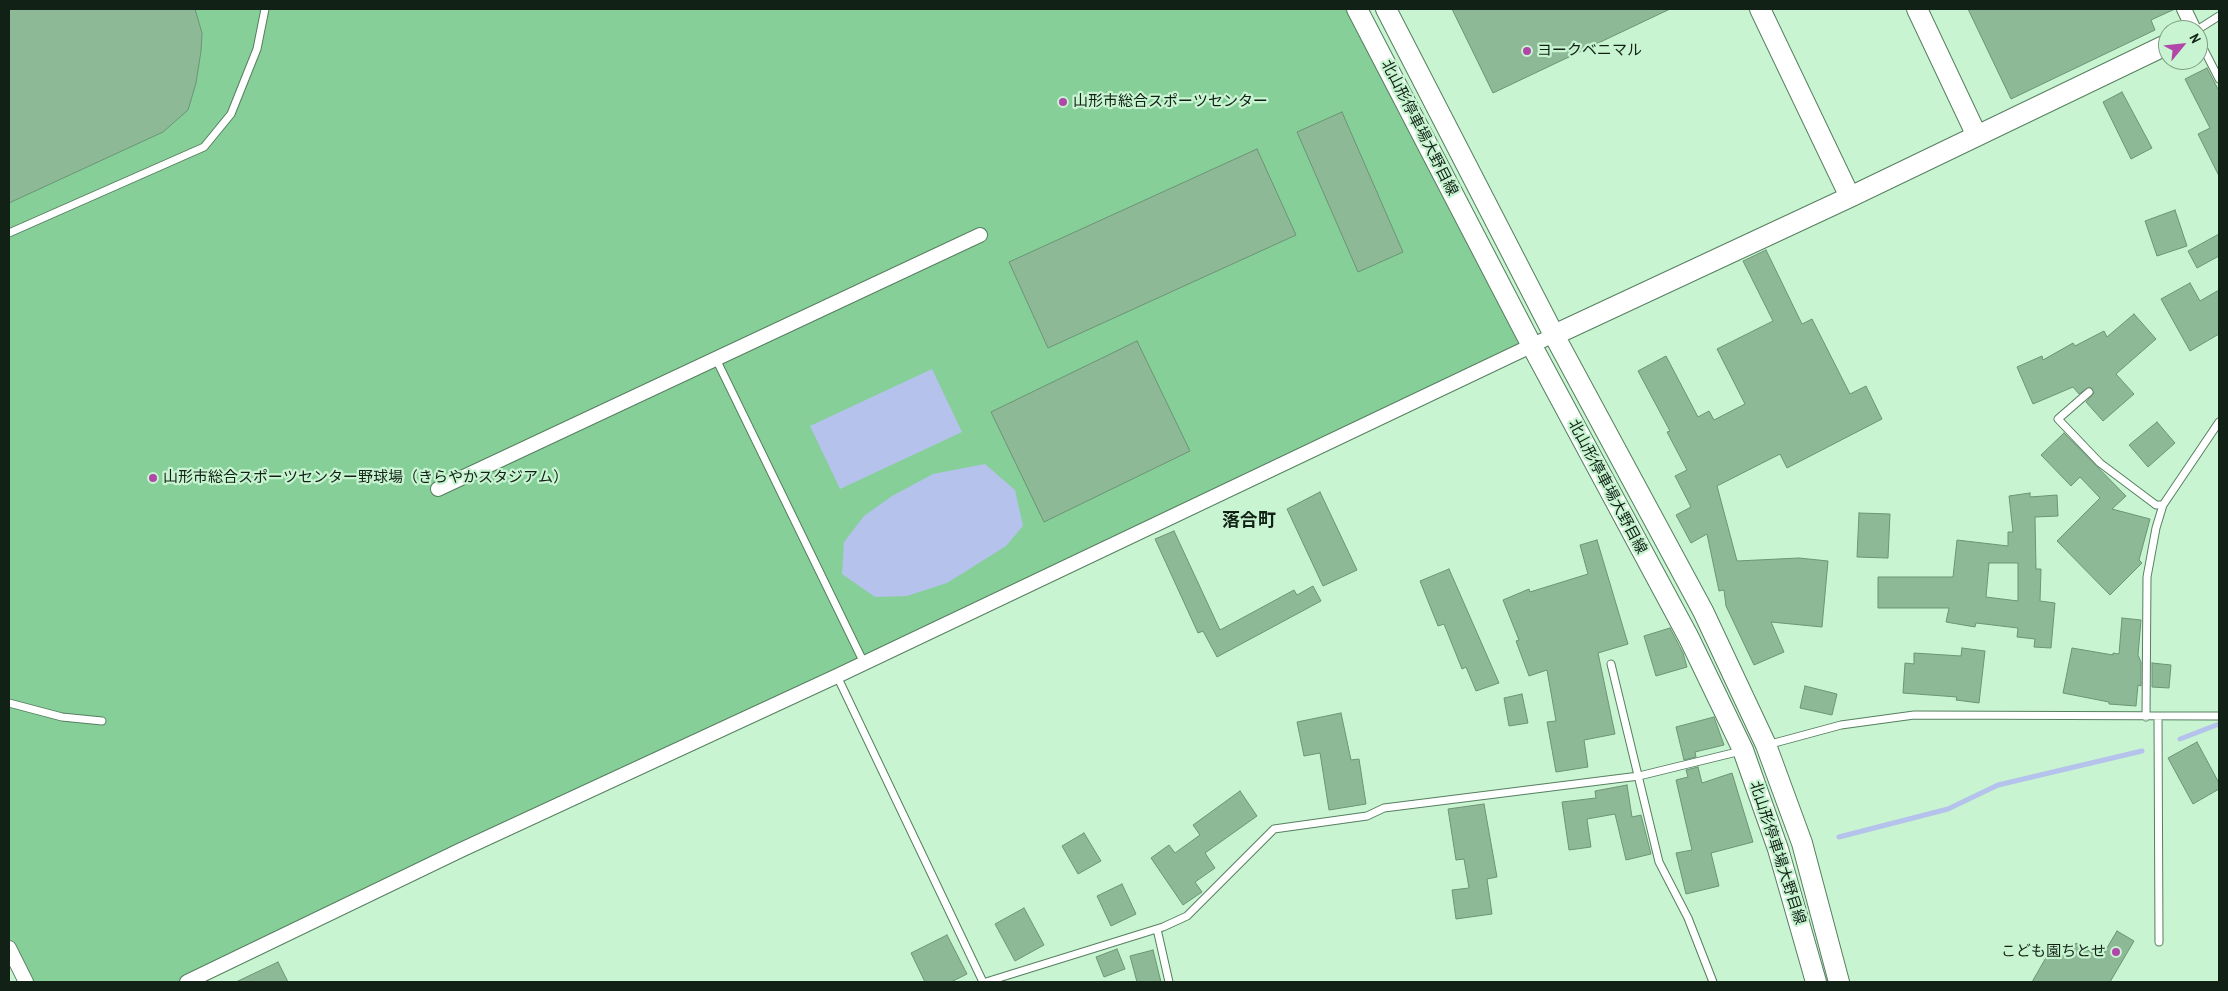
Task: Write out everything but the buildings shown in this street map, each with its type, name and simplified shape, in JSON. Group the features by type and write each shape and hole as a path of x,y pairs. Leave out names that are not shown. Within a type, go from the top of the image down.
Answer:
{"main road":[{"name":"北山形停車場大野目線","path":"1357,9 1532,346 1689,638 1743,750 1778,849 1816,982"},
{"name":"北山形停車場大野目線","path":"1386,9 1554,335 1703,611 1766,745 1802,842 1839,982"},
{"path":"1760,9 1850,197"},
{"path":"1917,9 1977,136"},
{"path":"1554,335 1850,197 2158,49"}],"street":[{"path":"2184,9 2190,20"},
{"path":"438,489 980,236"},
{"path":"187,982 470,846 837,676 1554,335"},
{"path":"9,948 26,982"}],"lane":[{"path":"9,233 204,148 231,114 257,49 265,9"},
{"path":"2208,23 2219,16"},
{"path":"2208,58 2219,79"},
{"path":"716,359 864,663"},
{"path":"2089,392 2058,419 2100,463 2156,505 2163,505"},
{"path":"2146,717 2147,577 2156,528 2163,505 2219,422"},
{"path":"1610,664 1659,862 1688,918 1714,982"},
{"path":"837,676 984,982 1157,929 1187,916 1274,829 1366,816 1384,808 1639,776 1743,750"},
{"path":"9,703 62,717 102,721"},
{"path":"1766,745 1841,725 1914,715 2219,716"},
{"path":"2158,716 2159,942"},
{"path":"1157,929 1169,982"}],"green space":[{"name":"山形市総合スポーツセンター","path":"9,9 1357,9 1532,346 187,982 26,982 9,948"}],"water":[{"path":"932,369 962,432 840,489 810,426"},
{"path":"985,464 1015,490 1023,526 1006,546 947,583 907,596 875,597 842,574 844,542 864,516 892,496 933,474"}],"waterway":[{"path":"2180,739 2219,724"},
{"path":"1839,837 1948,809 1998,785 2142,751"}],"place":[{"name":"ヨークベニマル","path":"1527,51"},
{"name":"山形市総合スポーツセンター","path":"1063,102"},
{"name":"山形市総合スポーツセンター野球場（きらやかスタジアム）","path":"153,478"},
{"name":"こども園ちとせ","path":"2116,952"}],"district":[{"name":"落合町","path":"1249,521"}]}
